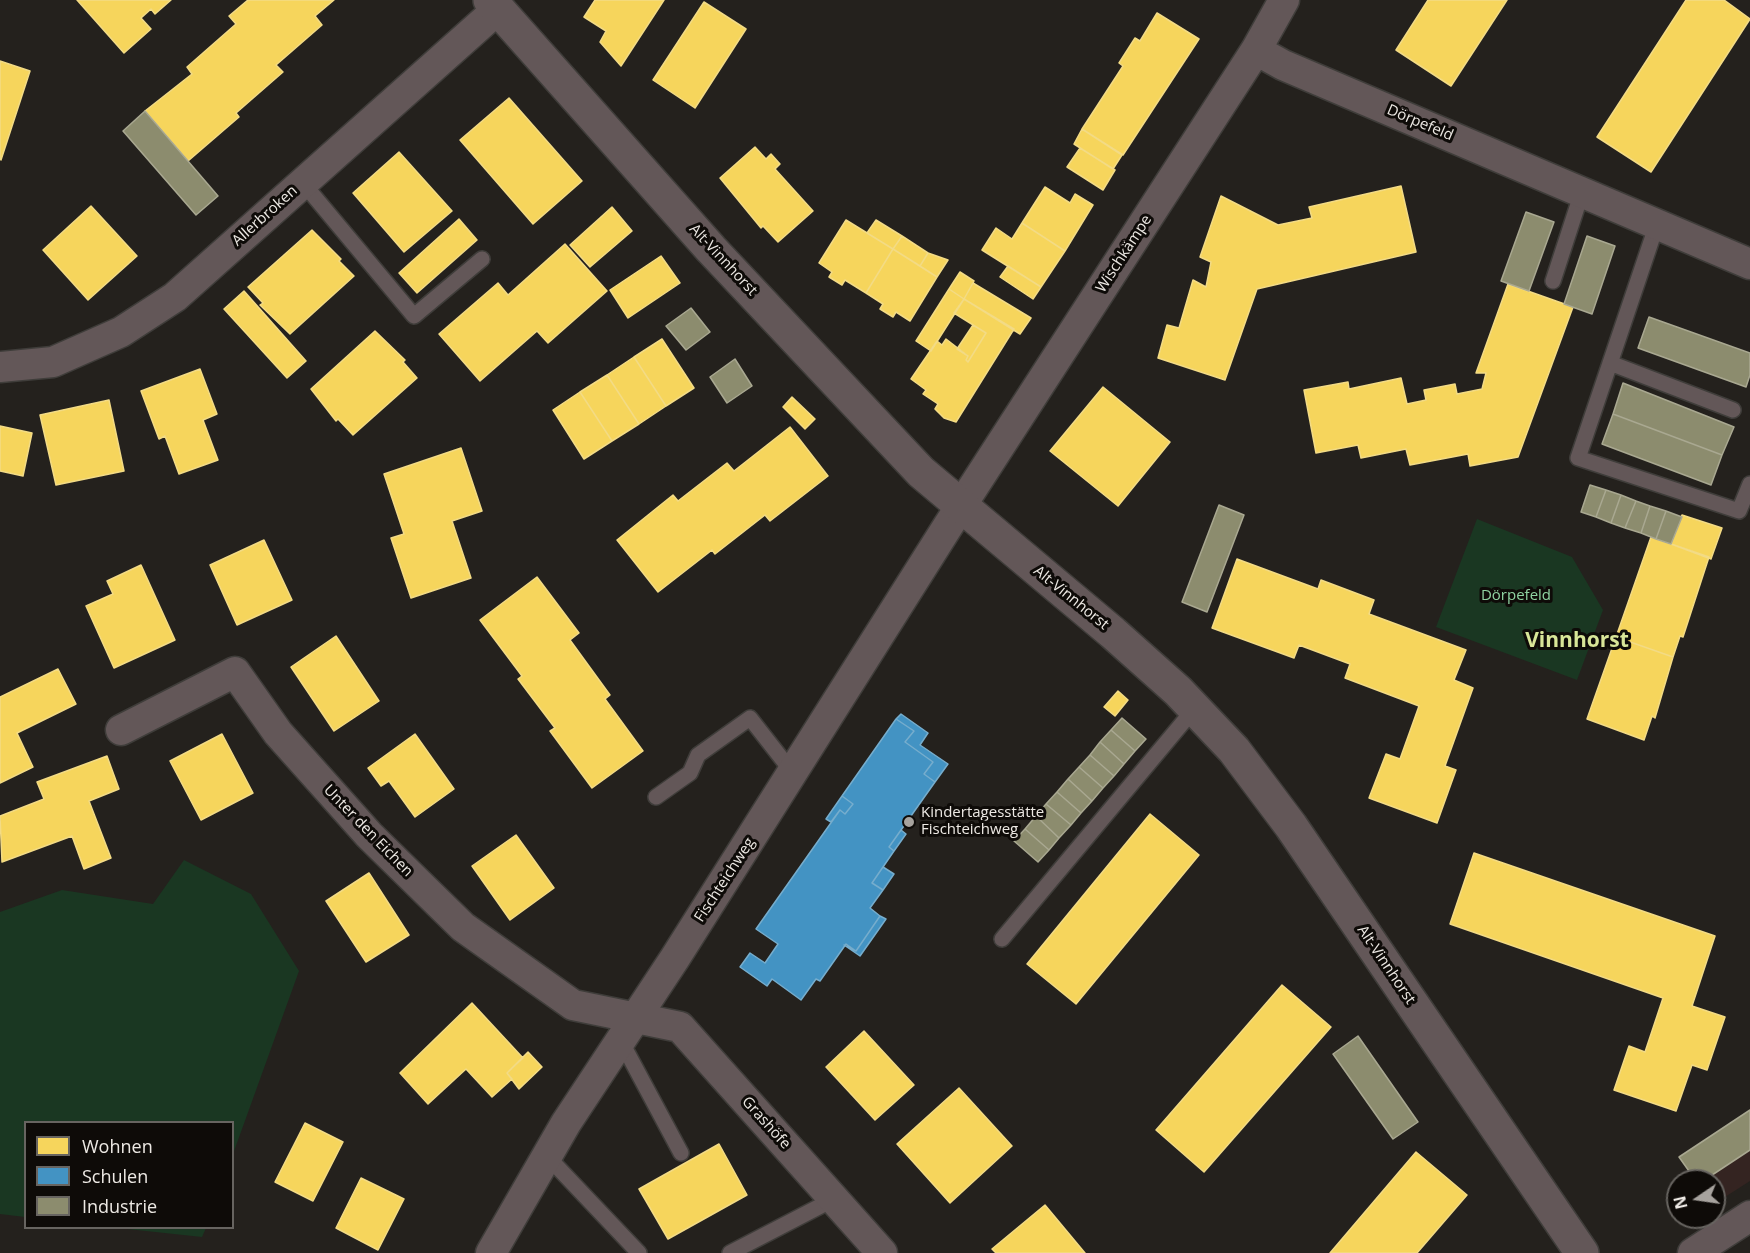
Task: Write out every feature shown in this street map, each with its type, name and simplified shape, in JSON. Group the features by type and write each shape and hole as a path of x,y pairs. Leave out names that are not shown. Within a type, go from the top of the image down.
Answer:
{"street":[{"name":"Wischkämpe","path":"960,507 1256,50 1284,0"},
{"name":"Allerbroken","path":"0,367 53,362 121,332 175,297 303,183 494,4"},
{"name":"Alt-Vinnhorst","path":"494,4 711,249 921,472 1113,633 1195,708 1234,750 1291,825 1582,1253"},
{"name":"Dörpefeld","path":"1256,50 1283,65 1750,264"},
{"name":"Fischteichweg","path":"491,1253 547,1156 793,773 960,507"},
{"name":"Unter den Eichen","path":"121,730 235,672 278,733 369,835 463,927 573,1005 629,1029"},
{"name":"Grashöfe","path":"629,1029 680,1027 882,1253"},
{"path":"1693,1253 1750,1216"}],"lane":[{"path":"303,183 414,316 482,259"},
{"path":"1552,281 1582,192"},
{"path":"1658,224 1578,458 1739,511 1750,484"},
{"path":"1610,363 1733,410"},
{"path":"1002,939 1195,708"},
{"path":"656,797 690,773 698,754 750,718 793,773"},
{"path":"629,1029 681,1153"},
{"path":"547,1156 639,1253"},
{"path":"730,1253 834,1199"}],"shaded area":[{"path":"1750,1110 1750,1181 1726,1196 1726,1169 1688,1169 1679,1157"}],"green space":[{"name":"Dörpefeld","path":"1477,519 1572,557 1603,610 1577,680 1436,627"},
{"path":"184,860 251,894 299,971 234,1151 234,1121 24,1121 24,1217 0,1214 0,912 62,890 153,904"},
{"path":"127,1229 206,1229 202,1237"}],"building: Wohnen":[{"path":"77,0 171,0 155,14 151,9 141,18 151,29 124,53"},
{"path":"248,0 334,0 315,16 322,25 276,65 283,72 236,113 239,117 188,161 145,111 192,74 187,67 236,24 229,16"},
{"path":"595,0 664,0 621,66 600,42 606,31 584,17"},
{"path":"1428,0 1507,0 1451,86 1396,50"},
{"path":"1686,0 1724,0 1750,19 1651,172 1597,137"},
{"path":"704,2 746,29 695,108 653,80"},
{"path":"1157,13 1199,39 1123,155 1082,129 1123,66 1119,63 1135,38 1140,41"},
{"path":"0,61 30,71 1,160 0,159"},
{"path":"509,98 582,181 533,224 460,140"},
{"path":"1082,129 1122,155 1113,169 1074,144"},
{"path":"755,147 766,159 771,154 780,164 775,169 813,211 778,242 763,226 761,228 720,178"},
{"path":"1080,148 1115,170 1103,190 1067,167"},
{"path":"399,152 452,211 404,252 353,193"},
{"path":"1401,186 1416,252 1257,289 1225,380 1158,358 1167,325 1179,328 1193,280 1206,287 1211,262 1200,257 1221,196 1278,225 1312,218 1309,207"},
{"path":"1045,187 1070,203 1075,194 1093,205 1065,251 1022,223"},
{"path":"91,206 137,256 88,300 43,250"},
{"path":"612,207 632,231 590,267 570,245"},
{"path":"459,219 477,240 417,293 399,273"},
{"path":"846,220 893,249 866,293 845,280 842,285 829,277 832,272 819,263"},
{"path":"876,220 902,236 893,249 867,233"},
{"path":"1022,223 1065,251 1041,287 982,250 996,228 1012,239"},
{"path":"312,230 341,259 339,261 354,276 290,334 260,305 263,303 248,287"},
{"path":"902,236 928,253 920,266 893,249"},
{"path":"565,244 607,291 548,343 537,331 480,381 439,334 498,283 508,295"},
{"path":"893,249 937,277 910,321 896,312 893,317 880,309 883,304 866,293"},
{"path":"928,253 948,260 937,277 920,266"},
{"path":"661,256 680,283 628,318 610,290"},
{"path":"1008,266 1041,287 1033,299 1000,277"},
{"path":"960,272 974,281 964,299 949,289"},
{"path":"973,283 1031,318 1020,334 964,299"},
{"path":"1508,284 1573,307 1518,457 1470,466 1468,454 1410,465 1406,449 1361,458 1358,445 1316,453 1304,390 1348,382 1349,389 1401,378 1407,404 1426,400 1424,390 1455,384 1457,394 1482,389 1486,373 1476,373"},
{"path":"949,289 964,299 931,351 916,341"},
{"path":"244,291 306,361 287,378 224,309"},
{"path":"964,299 1014,329 956,422 944,418 935,409 938,404 923,394 926,390 911,379 937,341 942,345 946,339 968,356 966,360 968,362 986,333 954,313"},
{"path":"973,325 986,333 968,362 966,360 968,356 957,349"},
{"path":"375,331 405,360 403,362 417,378 353,435 338,419 336,421 311,389"},
{"path":"662,339 694,388 666,406 634,357"},
{"path":"634,357 666,406 639,424 607,375"},
{"path":"200,369 217,414 203,420 218,460 179,474 165,436 159,439 141,391"},
{"path":"607,375 639,424 612,441 580,392"},
{"path":"1103,387 1170,442 1118,506 1050,451"},
{"path":"580,392 612,441 584,459 553,410"},
{"path":"792,397 815,419 805,429 783,407"},
{"path":"109,400 124,471 56,485 40,415"},
{"path":"0,426 32,433 23,476 0,471"},
{"path":"790,427 828,476 770,521 765,515 715,554 712,550 658,592 617,540 673,495 678,501 727,463 734,471"},
{"path":"461,448 482,511 452,521 471,578 411,598 391,538 404,534 384,474"},
{"path":"1682,515 1722,528 1711,559 1671,544"},
{"path":"1651,537 1709,557 1683,637 1680,636 1673,657 1616,637"},
{"path":"264,540 292,600 237,625 210,565"},
{"path":"1237,559 1318,589 1321,580 1374,600 1369,614 1466,650 1454,680 1473,688 1445,766 1456,770 1437,823 1369,798 1386,754 1400,759 1419,706 1345,678 1350,664 1299,645 1294,658 1212,628"},
{"path":"141,565 175,640 114,668 86,606 113,594 107,581"},
{"path":"537,577 579,633 570,640 610,695 605,699 643,751 592,788 550,731 555,728 518,679 522,676 480,620"},
{"path":"336,636 379,701 334,731 291,667"},
{"path":"1616,637 1673,657 1655,718 1652,716 1644,740 1587,719"},
{"path":"58,669 76,704 17,733 33,767 0,783 0,697"},
{"path":"1118,691 1128,700 1115,716 1104,707"},
{"path":"222,734 253,793 201,820 170,761"},
{"path":"415,734 454,789 415,817 389,781 381,786 368,768"},
{"path":"107,756 119,789 89,801 111,858 84,869 72,836 2,862 0,816 44,799 37,782"},
{"path":"1150,814 1199,855 1076,1004 1027,964"},
{"path":"516,835 554,888 510,920 472,866"},
{"path":"1474,853 1715,936 1692,1006 1725,1017 1707,1070 1692,1065 1676,1111 1614,1090 1629,1046 1645,1052 1663,998 1450,924"},
{"path":"369,873 409,935 366,962 326,901"},
{"path":"1282,985 1331,1027 1204,1172 1156,1130"},
{"path":"472,1003 523,1058 507,1073 512,1079 492,1097 466,1069 428,1104 400,1073"},
{"path":"864,1031 914,1085 875,1120 826,1067"},
{"path":"528,1052 542,1067 519,1089 507,1073"},
{"path":"959,1088 1012,1146 950,1203 897,1144"},
{"path":"305,1123 343,1142 313,1201 275,1182"},
{"path":"719,1144 747,1195 668,1239 639,1189"},
{"path":"1416,1152 1467,1195 1417,1253 1330,1253"},
{"path":"361,1178 404,1199 378,1250 336,1228"},
{"path":"1045,1205 1085,1253 996,1253 992,1249"}],"building: Schulen":[{"path":"901,714 928,733 920,745 948,764 935,782 924,774 933,762 905,742 914,731 896,719"},
{"path":"896,719 914,731 905,742 933,762 924,774 935,782 889,847 894,851 872,883 883,890 870,908 880,916 856,951 846,944 820,981 816,979 801,1000 772,979 767,986 740,967 750,953 765,963 778,944 756,929 840,810 845,814 853,804 842,796"},
{"path":"842,796 853,804 845,814 840,810 831,822 826,819"},
{"path":"901,830 906,834 894,851 889,847"},
{"path":"883,867 894,874 883,890 872,883"},
{"path":"880,916 886,919 860,956 844,945 856,951"}],"building: Industrie":[{"path":"145,111 218,196 196,215 123,131"},
{"path":"1526,212 1554,222 1529,291 1501,281"},
{"path":"1587,236 1615,246 1592,314 1564,304"},
{"path":"691,308 710,332 686,350 666,326"},
{"path":"1649,317 1750,353 1750,375 1746,387 1638,348"},
{"path":"735,359 752,386 727,403 710,377"},
{"path":"1623,383 1734,427 1722,455 1613,414"},
{"path":"1613,414 1722,455 1711,485 1602,444"},
{"path":"1590,485 1606,490 1596,517 1581,512"},
{"path":"1606,490 1621,495 1611,523 1596,517"},
{"path":"1621,495 1636,501 1625,528 1611,523"},
{"path":"1636,501 1650,506 1641,533 1625,528"},
{"path":"1219,505 1244,515 1207,612 1182,602"},
{"path":"1650,506 1666,511 1656,539 1641,533"},
{"path":"1666,511 1682,517 1671,544 1656,539"},
{"path":"1122,718 1146,739 1135,751 1111,730"},
{"path":"1111,730 1135,751 1124,764 1100,742"},
{"path":"1100,742 1124,764 1114,776 1090,755"},
{"path":"1090,755 1114,776 1103,788 1079,767"},
{"path":"1079,767 1103,788 1092,801 1068,779"},
{"path":"1068,779 1092,801 1081,813 1057,792"},
{"path":"1057,792 1081,813 1071,825 1046,804"},
{"path":"1046,804 1071,825 1059,838 1036,816"},
{"path":"1036,816 1059,838 1049,850 1025,829"},
{"path":"1025,829 1049,850 1038,862 1014,841"},
{"path":"1358,1036 1418,1122 1393,1139 1333,1054"},
{"path":"1750,1110 1750,1150 1721,1169 1688,1169 1679,1157"}],"place":[{"name":"Kindertagesstätte Fischteichweg","path":"909,822"}],"district":[{"name":"Vinnhorst","path":"1577,641"}]}
